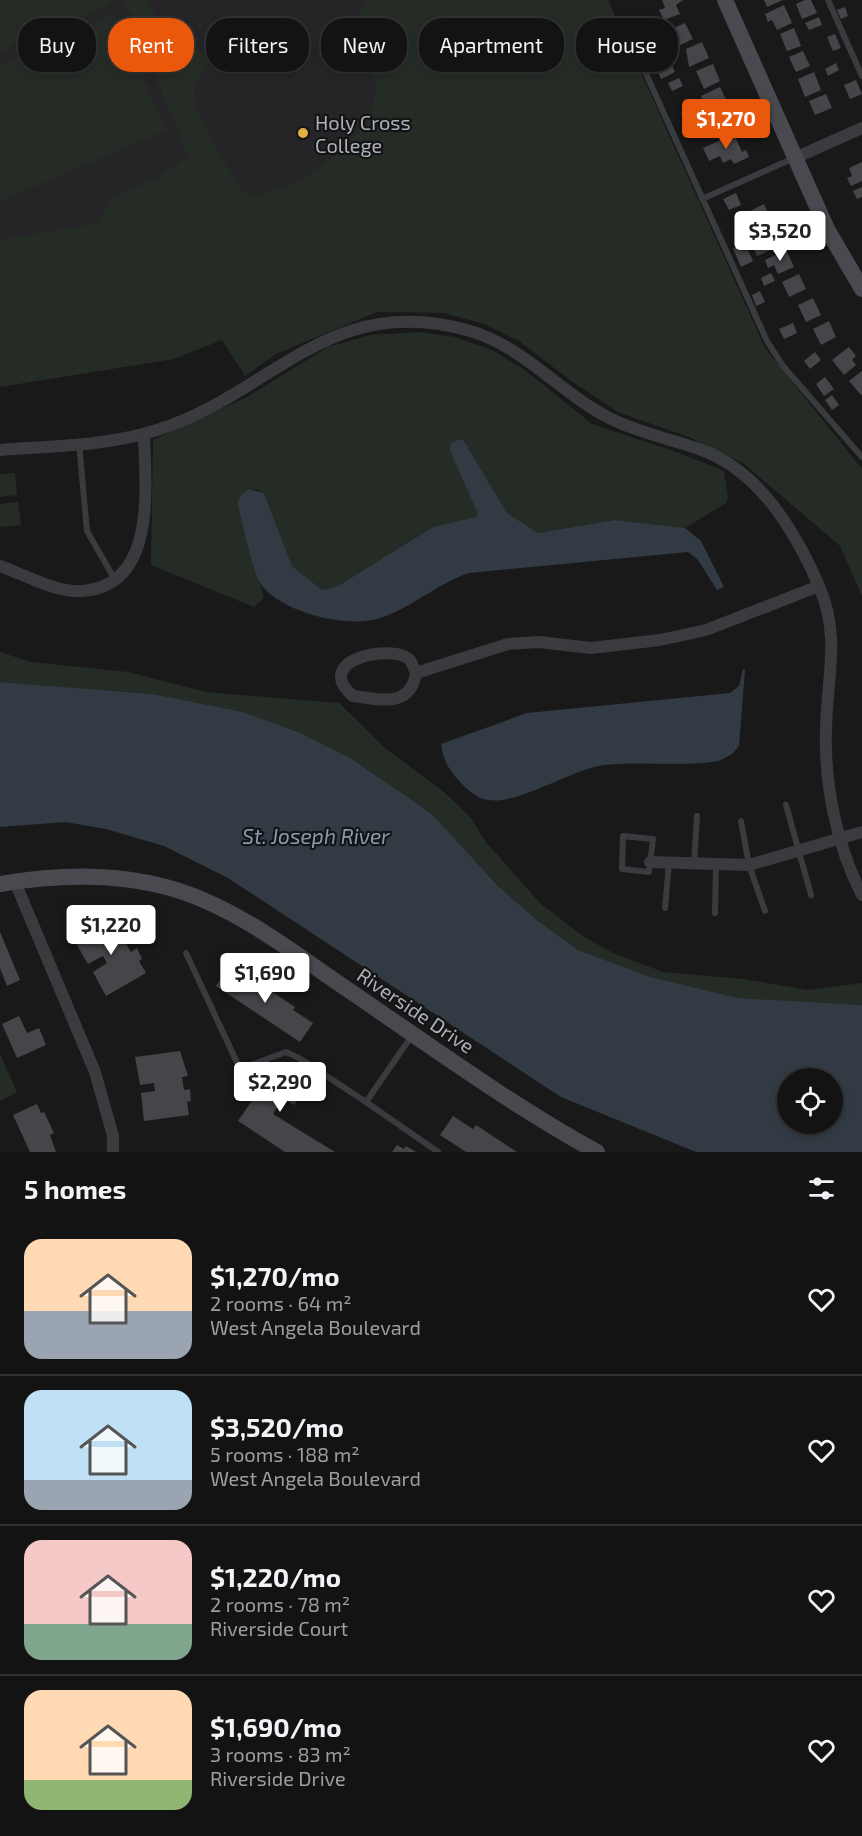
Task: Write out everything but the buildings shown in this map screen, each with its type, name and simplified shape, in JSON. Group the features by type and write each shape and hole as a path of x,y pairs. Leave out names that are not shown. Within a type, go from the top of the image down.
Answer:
{"street":[{"path":"725,0 826,229 862,289"},
{"path":"795,158 862,128"},
{"path":"0,450 144,434 206,410 322,340 372,325 405,322 454,327 504,345 601,413 618,422 704,451 734,467 768,499 802,550 819,586 831,620 833,645 827,699 826,760 842,838 862,895"},
{"path":"0,566 58,588 82,591 96,588 126,569 142,541 144,434"},
{"path":"416,673 508,644 538,642 591,648 660,640 706,630 819,586"},
{"path":"399,654 409,660 416,673 414,688 404,696 389,700 352,696 342,682 342,670 347,662 356,658 399,654"},
{"path":"650,862 749,865 862,832"},
{"name":"Riverside Drive","path":"7,883 67,876 119,879 157,885 207,902 268,935 547,1124 597,1152"},
{"path":"7,883 95,1072 108,1114 113,1152"}],"lane":[{"path":"828,0 862,76"},
{"path":"645,72 767,341 783,366 862,457"},
{"path":"702,199 795,158"},
{"path":"79,443 87,531 114,578"},
{"path":"786,805 811,895"},
{"path":"694,863 698,816"},
{"path":"741,821 749,865 765,911"},
{"path":"623,836 653,838 650,862 649,872 622,869 623,836"},
{"path":"665,908 670,862"},
{"path":"715,913 716,864"},
{"path":"186,953 240,1069 286,1052 299,1058 366,1102 438,1152"},
{"path":"366,1102 413,1034"}],"shaded area":[{"name":"Holy Cross College","path":"0,0 550,0 549,18 419,18 419,72 545,72 531,274 0,334"},
{"path":"0,0 110,0 111,4 79,18 18,18 18,44 0,52"},
{"path":"124,0 148,0 156,18 131,18"},
{"path":"366,0 608,0 616,18 576,18 576,72 640,72 765,348 862,469 862,596 840,546 743,463 689,437 620,413 574,383 519,341 484,324 444,313 377,312 276,354 245,376 222,340 174,359 0,387 0,240 97,224 112,198 161,176 188,156 154,72 194,72 194,47 203,52 206,58 206,68 197,81 193,98 214,145 242,192 256,197 305,177 344,148 370,113 376,87 372,72 407,72 407,18 358,18"},
{"path":"115,14 117,18 108,18 108,72 140,72 166,130 0,201 0,65 18,57 18,72 96,72 96,22"},
{"path":"420,332 455,337 490,349 522,368 592,424 682,454 724,471 728,497 726,503 685,528 615,520 538,533 507,513 464,441 477,517 433,527 338,586 322,590 292,566 264,493 252,489 245,492 237,503 264,598 254,607 151,565 153,440 245,398 328,347 370,335"},
{"path":"15,473 17,495 0,497 0,474"},
{"path":"18,502 21,525 0,527 0,504"},
{"path":"0,652 31,662 128,672 206,692 339,703 385,748 443,791 472,819 485,841 541,904 583,936 613,953 663,972 743,979 808,990 862,983 862,1005 738,998 651,977 578,950 538,921 498,886 432,814 352,759 298,732 243,712 153,694 0,682"},
{"path":"0,1054 17,1092 0,1101"}],"water":[{"path":"459,439 464,441 507,513 538,533 615,520 685,528 701,541 724,587 717,590 698,560 688,552 469,573 383,617 369,621 353,621 335,620 299,610 270,594 260,583 237,503 241,495 249,489 264,493 292,566 322,590 338,586 433,527 476,517 477,512 450,450 450,444"},
{"path":"743,669 745,670 739,746 732,754 719,761 691,764 605,765 591,768 515,797 488,800 477,796 461,783 450,770 443,755 441,744 527,713 730,693 739,686"},
{"name":"St. Joseph River","path":"0,682 153,694 243,712 298,732 352,759 432,814 498,886 538,921 578,950 651,977 738,998 862,1005 862,1152 696,1152 561,1097 228,878 164,846 106,829 65,822 0,827"}],"place":[{"name":"Holy Cross College","path":"303,133"}]}
